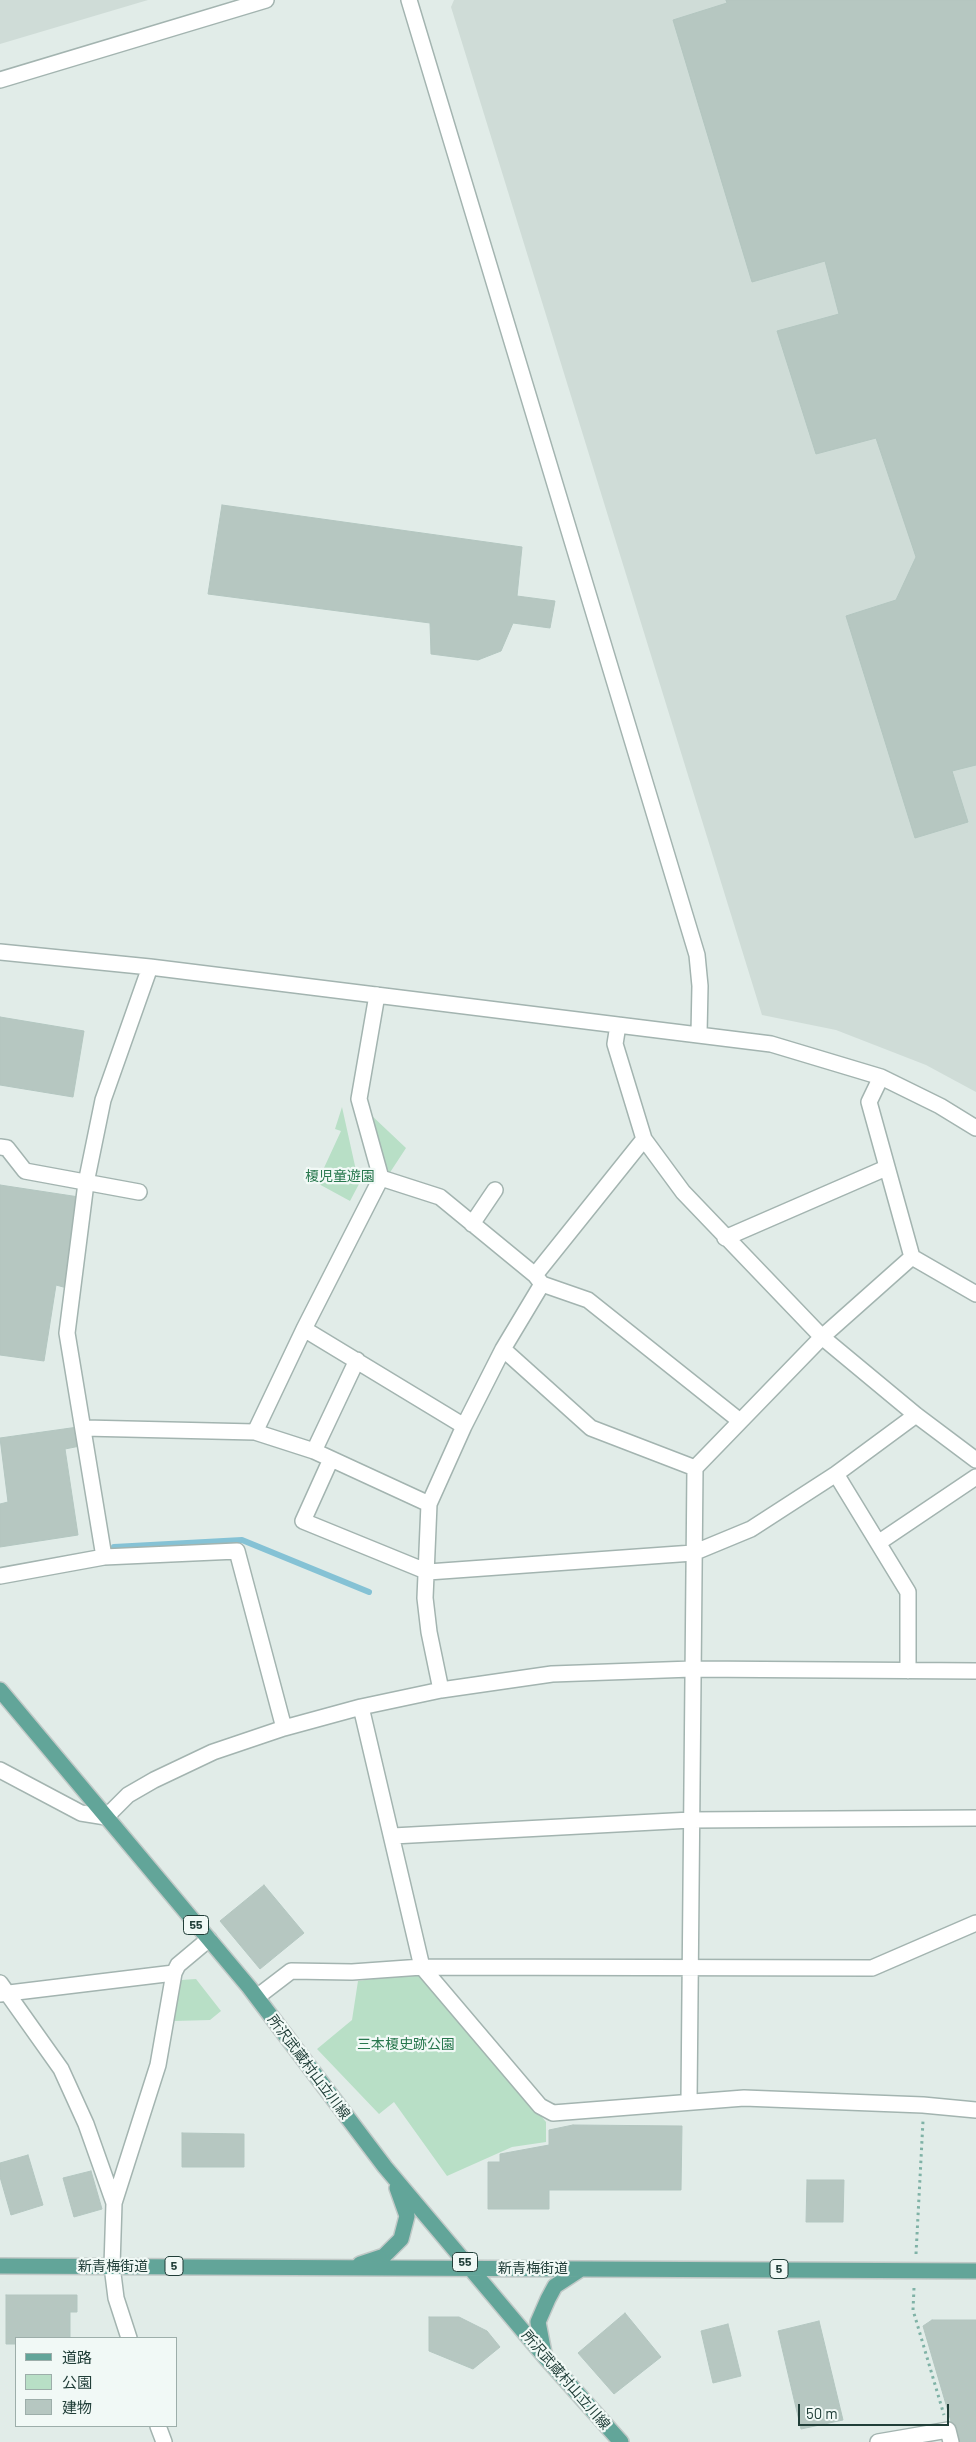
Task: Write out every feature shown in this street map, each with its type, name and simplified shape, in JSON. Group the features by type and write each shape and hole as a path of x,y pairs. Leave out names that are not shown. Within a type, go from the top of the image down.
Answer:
{"main road":[{"name":"所沢武蔵村山立川線","path":"0,1690 257,1997 385,2167 544,2357 621,2442"},
{"path":"349,2268 384,2256 402,2239 406,2228 407,2216 403,2203 385,2167"},
{"name":"新青梅街道","path":"0,2266 976,2271"},
{"path":"544,2357 538,2322 555,2286 582,2268"}],"street":[{"path":"0,80 266,0"},
{"path":"409,0 697,956 700,986 699,1034"},
{"path":"0,952 150,967 771,1044 881,1077 940,1106 976,1128"},
{"path":"104,1557 67,1333 86,1184 103,1100 150,967"},
{"path":"255,1432 304,1329 381,1178 359,1099 377,995"},
{"path":"618,1025 615,1044 644,1139 683,1192 725,1238 822,1337 916,1415 976,1460"},
{"path":"881,1077 869,1102 912,1257 976,1294"},
{"path":"442,1690 429,1632 425,1598 428,1572 429,1504 464,1426 539,1279 644,1139"},
{"path":"0,1147 6,1148 25,1171 86,1184 139,1192"},
{"path":"725,1238 886,1168"},
{"path":"381,1178 440,1197 539,1279 588,1300 740,1421"},
{"path":"472,1224 495,1190"},
{"path":"689,2101 695,1468 822,1337 912,1257"},
{"path":"304,1329 464,1426"},
{"path":"503,1349 591,1428 695,1468"},
{"path":"314,1452 357,1360"},
{"path":"331,1459 303,1521 428,1572 693,1553 751,1529 836,1474 916,1415"},
{"path":"84,1428 255,1432 331,1459 429,1504"},
{"path":"836,1474 908,1592 908,1671"},
{"path":"878,1543 976,1478"},
{"path":"0,1576 104,1557 237,1551 284,1728"},
{"path":"0,1770 81,1812 106,1817 128,1795 154,1780 214,1752 284,1728 361,1707 442,1690 552,1674 692,1669 976,1671"},
{"path":"361,1707 393,1836 422,1967 540,2106 552,2113 744,2098 923,2105 976,2110"},
{"path":"393,1836 691,1820 976,1818"},
{"path":"257,1997 290,1971 352,1972 422,1967 689,1966 872,1968 976,1923"},
{"path":"129,2337 116,2298 112,2266 114,2204 158,2065 174,1973 178,1965 209,1939"},
{"path":"2,1989 174,1973"},
{"path":"2,1989 61,2069 86,2124 114,2204"},
{"path":"158,2427 164,2442"},
{"path":"878,2442 950,2436"}],"path":[{"path":"923,2105 913,2310 950,2436"}],"shaded area":[{"path":"0,0 148,0 0,44"},
{"path":"454,0 976,0 976,1092 926,1065 836,1030 762,1015 451,7"}],"green space":[{"name":"榎児童遊園","path":"342,1107 359,1184 350,1201 317,1183 341,1131 335,1129"},
{"name":"榎児童遊園","path":"370,1114 406,1148 389,1174 383,1163"},
{"name":"三本榎史跡公園","path":"418,1973 428,1978 546,2122 546,2142 512,2147 447,2176 394,2102 379,2114 317,2049 352,2020 358,1981"},
{"path":"196,1979 221,2011 210,2020 174,2021 181,1980"}],"building":[{"path":"726,0 976,0 976,765 952,771 968,822 915,838 846,616 896,600 916,557 876,438 816,454 777,331 839,314 825,261 752,282 673,20 727,3"},
{"path":"222,505 522,547 517,596 555,601 550,628 513,623 501,651 478,660 431,654 430,623 208,594"},
{"path":"0,1017 84,1031 73,1097 0,1085"},
{"path":"0,1185 79,1197 67,1288 56,1285 44,1361 0,1355"},
{"path":"78,1427 80,1446 65,1449 78,1535 0,1547 0,1504 8,1502 0,1438"},
{"path":"264,1885 304,1933 260,1969 220,1921"},
{"path":"573,2125 682,2126 681,2190 549,2190 549,2209 488,2209 488,2162 500,2162 500,2154 549,2145 549,2130"},
{"path":"182,2133 244,2134 244,2167 182,2167"},
{"path":"28,2155 43,2205 11,2215 0,2177 0,2163"},
{"path":"91,2171 102,2209 74,2217 63,2178"},
{"path":"807,2180 844,2180 843,2222 806,2222"},
{"path":"6,2295 77,2295 77,2312 70,2312 70,2337 15,2337 15,2344 6,2344"},
{"path":"625,2313 661,2357 614,2394 578,2353"},
{"path":"429,2317 459,2317 487,2331 500,2347 473,2369 429,2351"},
{"path":"932,2320 976,2320 976,2442 957,2442 923,2326"},
{"path":"819,2321 843,2420 801,2429 778,2331"},
{"path":"728,2324 741,2376 713,2383 701,2331"}],"waterway":[{"path":"114,1547 242,1540 369,1592"}]}
